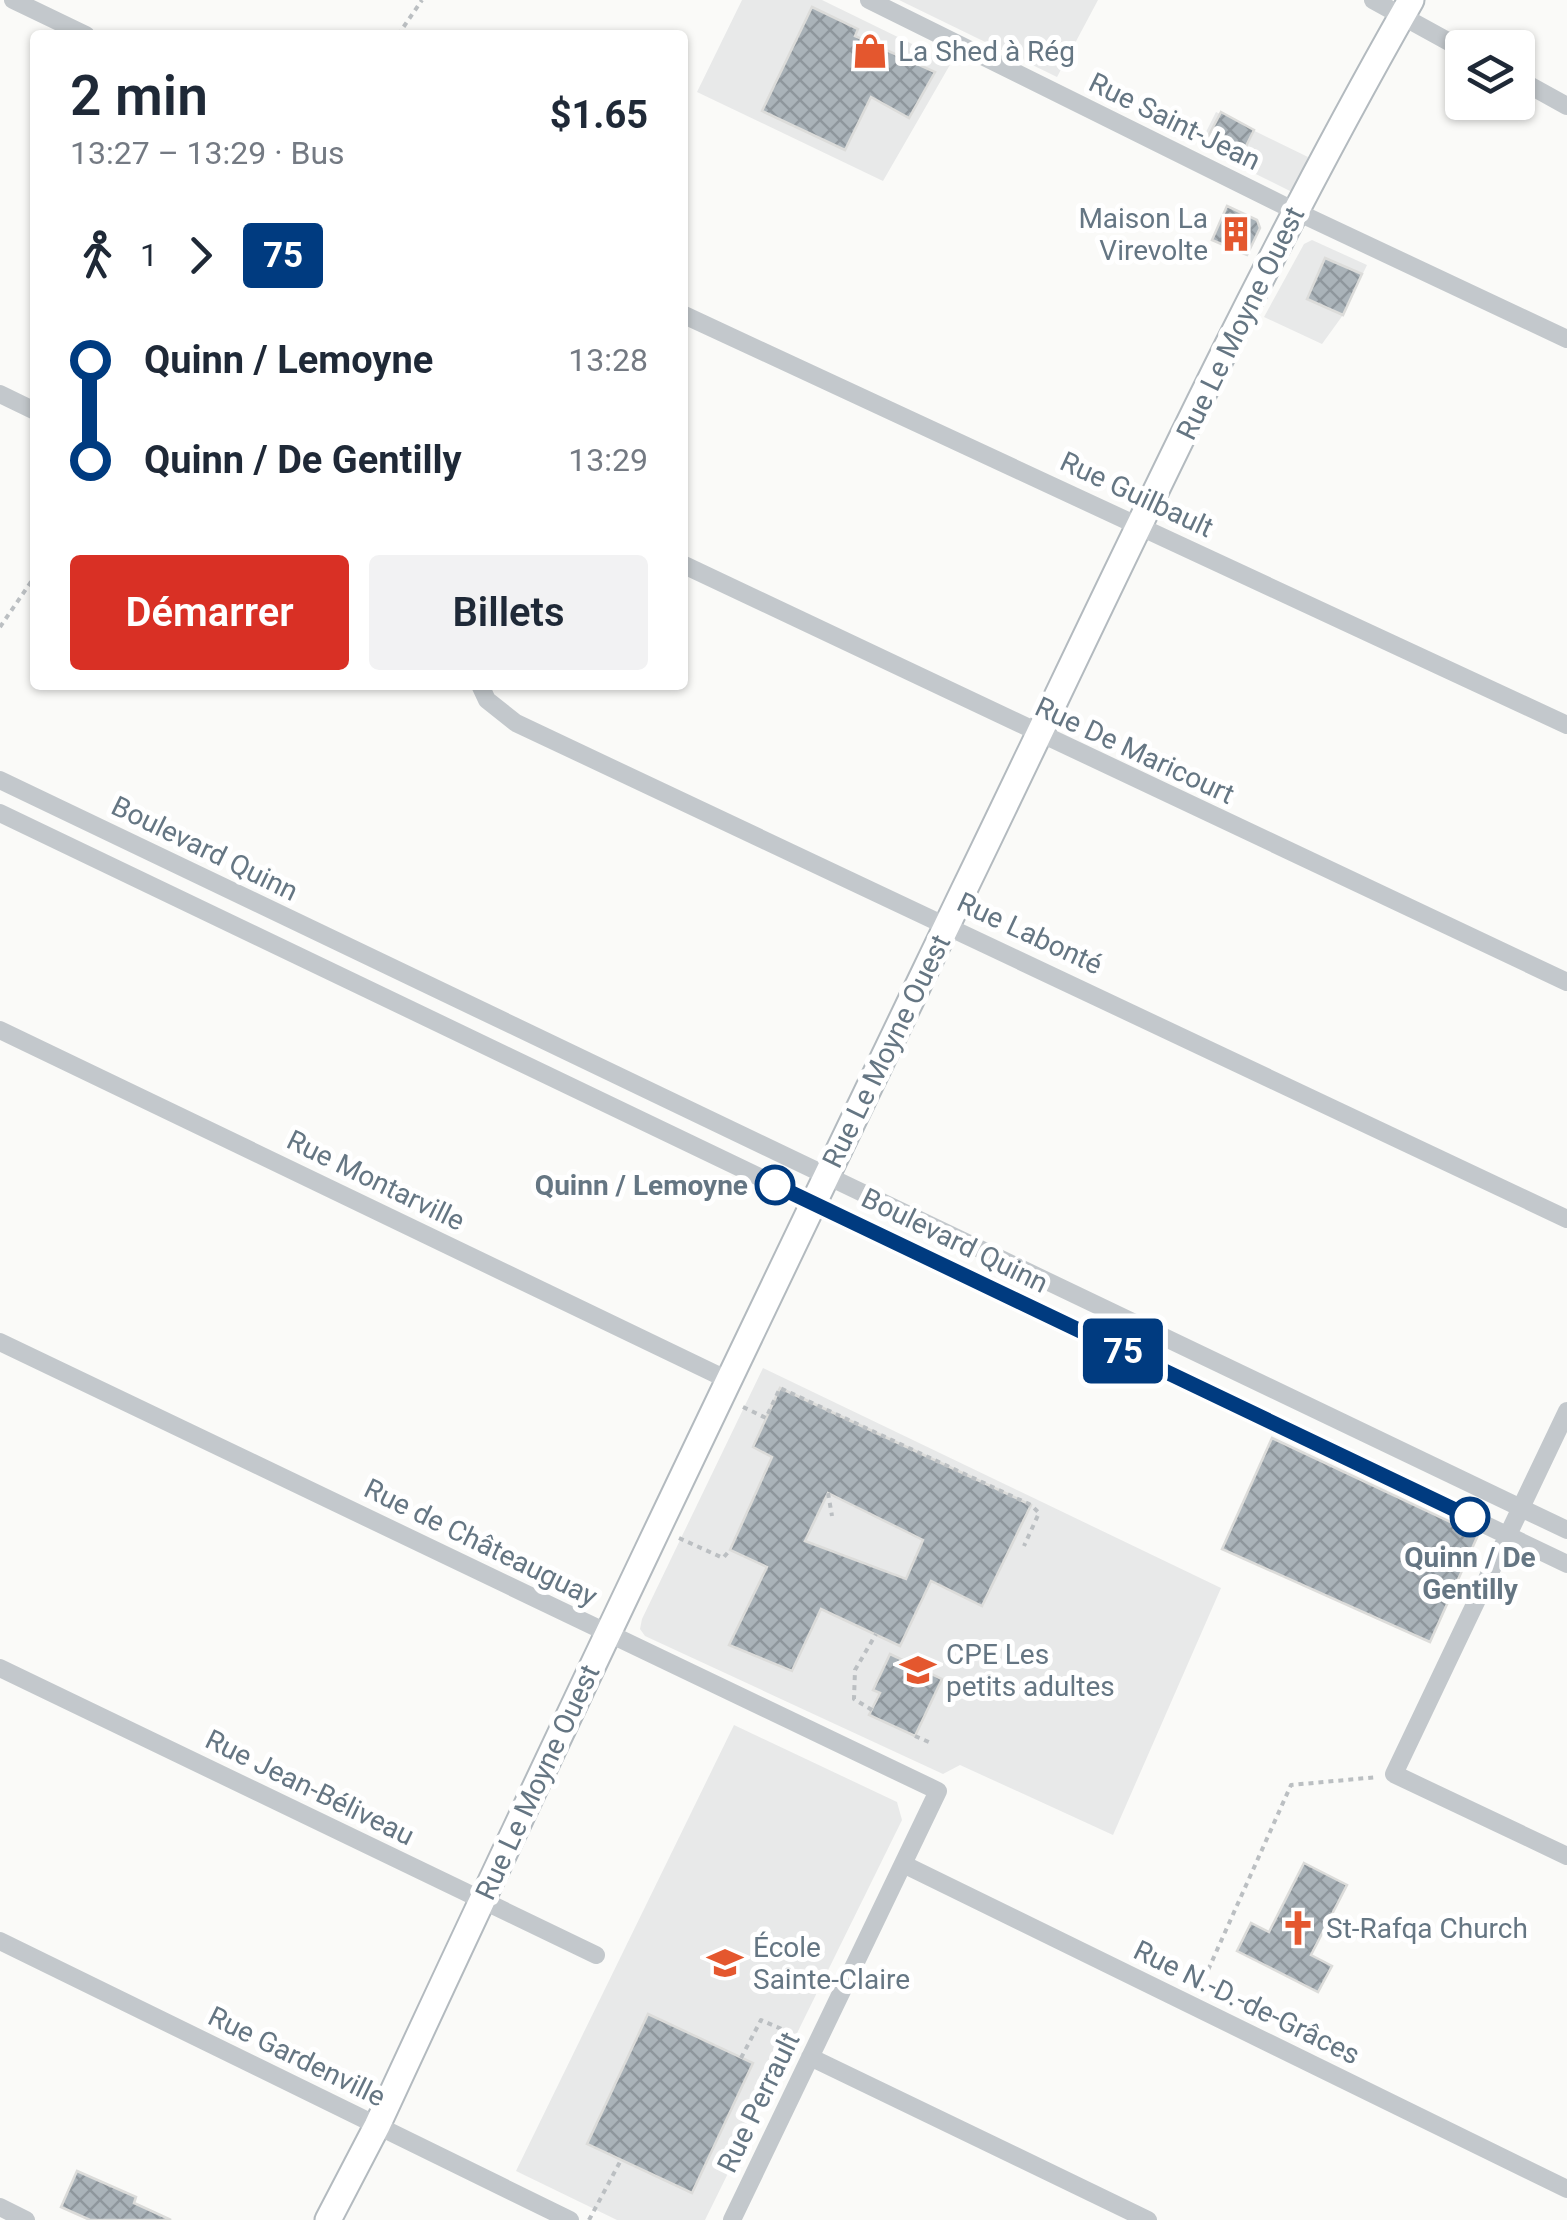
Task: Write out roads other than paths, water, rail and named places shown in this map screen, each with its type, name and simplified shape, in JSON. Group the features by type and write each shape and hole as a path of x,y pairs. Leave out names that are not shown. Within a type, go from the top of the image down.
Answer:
{"street":[{"path":"13,0 76,30"},
{"name":"Rue Saint-Jean","path":"868,0 1295,211 1565,332"},
{"path":"1373,0 1406,8 1445,37"},
{"name":"Rue Le Moyne Ouest","path":"328,2220 377,2126 606,1632 812,1202 1140,526 1295,211 1406,8"},
{"path":"1535,88 1567,106"},
{"name":"Rue Guilbault","path":"688,317 1567,725"},
{"path":"0,394 30,409"},
{"name":"Rue De Maricourt","path":"688,567 1567,982"},
{"name":"Rue Labonté","path":"482,690 487,700 516,723 1567,1219"},
{"name":"Boulevard Quinn","path":"0,780 1567,1530"},
{"name":"Boulevard Quinn","path":"0,813 1567,1564"},
{"path":"374,992 386,965"},
{"name":"Rue Montarville","path":"0,1030 728,1380"},
{"name":"Rue de Châteauguay","path":"0,1342 938,1791"},
{"path":"1567,1412 1394,1774 1567,1856"},
{"name":"Rue Jean-Béliveau","path":"0,1668 596,1955"},
{"name":"Rue Perrault","path":"732,2220 938,1791"},
{"name":"Rue N.-D.-de-Grâces","path":"903,1864 1567,2189"},
{"name":"Rue Gardenville","path":"0,1941 570,2220"},
{"path":"810,2057 1148,2220"},
{"path":"0,2207 26,2220"}],"place":[{"name":"La Shed à Rég","path":"870,51"},
{"name":"Maison La Virevolte","path":"1236,234"},
{"name":"Quinn / Lemoyne","path":"775,1185"},
{"name":"Quinn / De Gentilly","path":"1470,1517"},
{"name":"CPE Les petits adultes","path":"918,1670"},
{"name":"St-Rafqa Church","path":"1298,1928"},
{"name":"École Sainte-Claire","path":"725,1963"}]}
